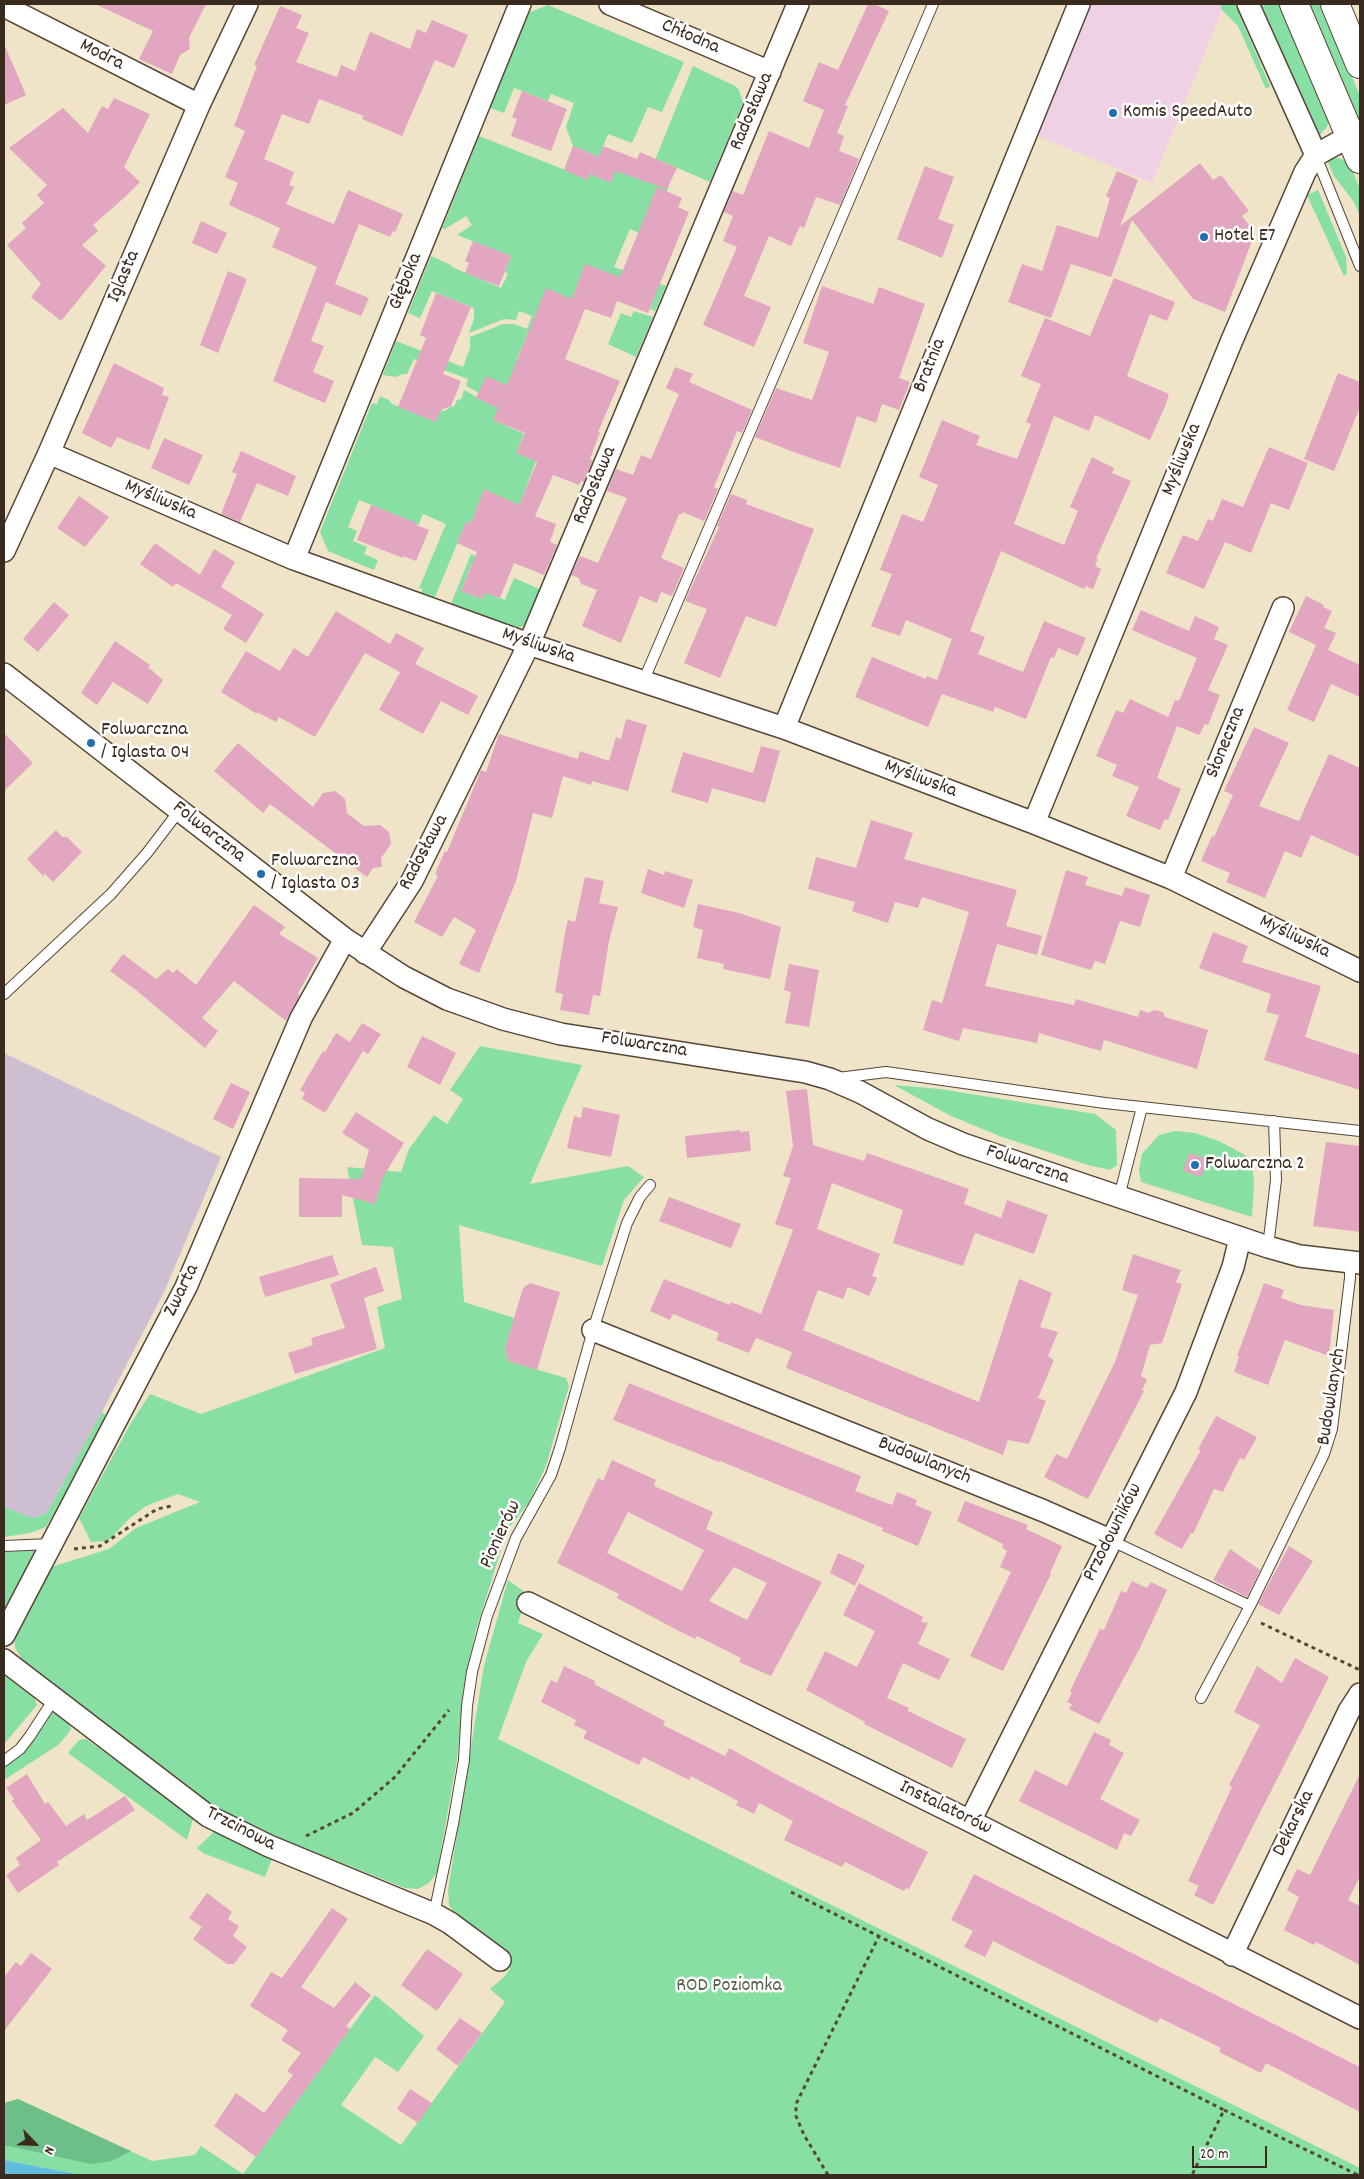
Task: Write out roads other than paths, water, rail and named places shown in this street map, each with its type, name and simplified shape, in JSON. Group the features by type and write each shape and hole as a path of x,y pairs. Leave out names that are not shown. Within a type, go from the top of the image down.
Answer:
{"main road":[{"path":"1294,4 1355,148"},
{"path":"1335,4 1360,61"}],"street":[{"name":"Iglasta","path":"4,551 49,453 199,105 247,4"},
{"name":"Głęboka","path":"294,559 520,4"},
{"name":"Chłodna","path":"610,4 770,72"},
{"name":"Radosława","path":"365,954 412,881 529,644 798,4"},
{"name":"Bratnia","path":"784,728 1079,4"},
{"path":"1248,4 1316,156 1355,148"},
{"name":"Modra","path":"4,6 199,105"},
{"name":"Myśliwska","path":"1034,823 1232,340 1305,172 1316,156"},
{"name":"Myśliwska","path":"49,453 294,559 529,644 784,728 1034,823 1172,878 1360,971"},
{"name":"Słoneczna","path":"1172,878 1283,608"},
{"name":"Folwarczna","path":"4,674 365,954 404,978 446,998 503,1019 561,1034 805,1072 830,1079 860,1092 928,1129 963,1144 1268,1247 1300,1256 1355,1263"},
{"name":"Zwarta","path":"4,1635 186,1288 301,1018 345,939"},
{"name":"Przodowników","path":"970,1821 1186,1392 1233,1267 1240,1238"},
{"name":"Budowlanych","path":"593,1330 1044,1510 1110,1540"},
{"name":"Instalatorów","path":"528,1603 970,1821 1360,2018"},
{"name":"Trzcinowa","path":"4,1660 208,1816 269,1846 434,1914 450,1923 500,1960"},
{"name":"Dekarska","path":"1232,1954 1349,1711 1360,1694"}],"lane":[{"path":"643,682 933,4"},
{"path":"1316,156 1360,266"},
{"path":"4,994 111,894 147,853 179,811"},
{"path":"830,1079 886,1072 1142,1107 1360,1131"},
{"path":"1119,1197 1142,1107"},
{"path":"1268,1247 1276,1180 1274,1121"},
{"name":"Pionierów","path":"434,1914 452,1832 464,1760 471,1682 487,1616 511,1550 523,1523 543,1490 560,1448 593,1330 627,1223 640,1198 650,1185"},
{"name":"Budowlanych","path":"1201,1698 1245,1616 1324,1454 1332,1429 1350,1278 1355,1263"},
{"name":"Budowlanych","path":"1110,1540 1250,1606"},
{"path":"4,1546 51,1544"},
{"path":"4,1761 20,1749 54,1698"}],"water":[{"path":"4,2160 82,2175 4,2175"}],"place":[{"name":"Komis SpeedAuto","path":"1113,113"},
{"name":"Hotel E7","path":"1204,237"},
{"name":"Folwarczna / Iglasta 04","path":"91,743"},
{"name":"Folwarczna / Iglasta 03","path":"261,874"},
{"name":"Folwarczna 2","path":"1195,1165"}],"park label":[{"name":"ROD Poziomka","path":"729,1987"}]}
